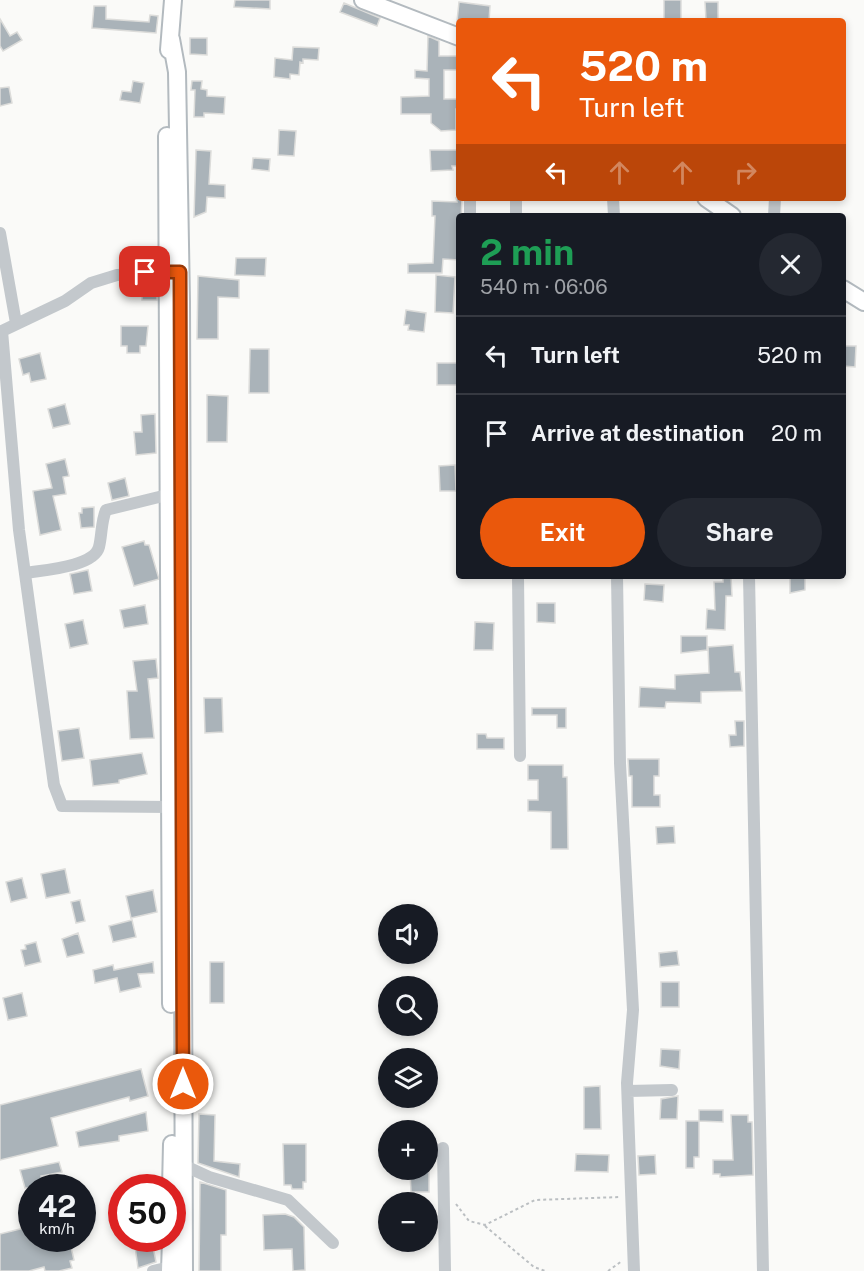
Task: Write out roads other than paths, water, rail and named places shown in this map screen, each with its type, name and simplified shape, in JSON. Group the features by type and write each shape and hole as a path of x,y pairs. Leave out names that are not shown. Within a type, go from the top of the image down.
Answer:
{"main road":[{"path":"172,1174 177,1108 174,817 174,272 166,75 173,0"},
{"path":"363,0 456,36"},
{"path":"710,201 728,213"},
{"path":"174,272 167,495 174,817"},
{"path":"846,291 864,302"},
{"path":"177,1108 183,1165 177,1268"},
{"path":"174,1252 177,1268"}],"street":[{"path":"0,233 16,323"},
{"path":"174,272 117,275 91,283 66,301 2,331 9,424 25,573 54,785 62,806 174,817"},
{"path":"25,573 75,564 90,558 98,550 106,510 167,495"},
{"path":"518,579 520,756"},
{"path":"617,579 620,763 633,1010 628,1091 634,1271"},
{"path":"749,579 763,1271"},
{"path":"628,1091 672,1090"},
{"path":"444,1148 445,1271"},
{"path":"183,1165 209,1177 288,1200 333,1243"},
{"path":"153,1271 177,1268"}]}
